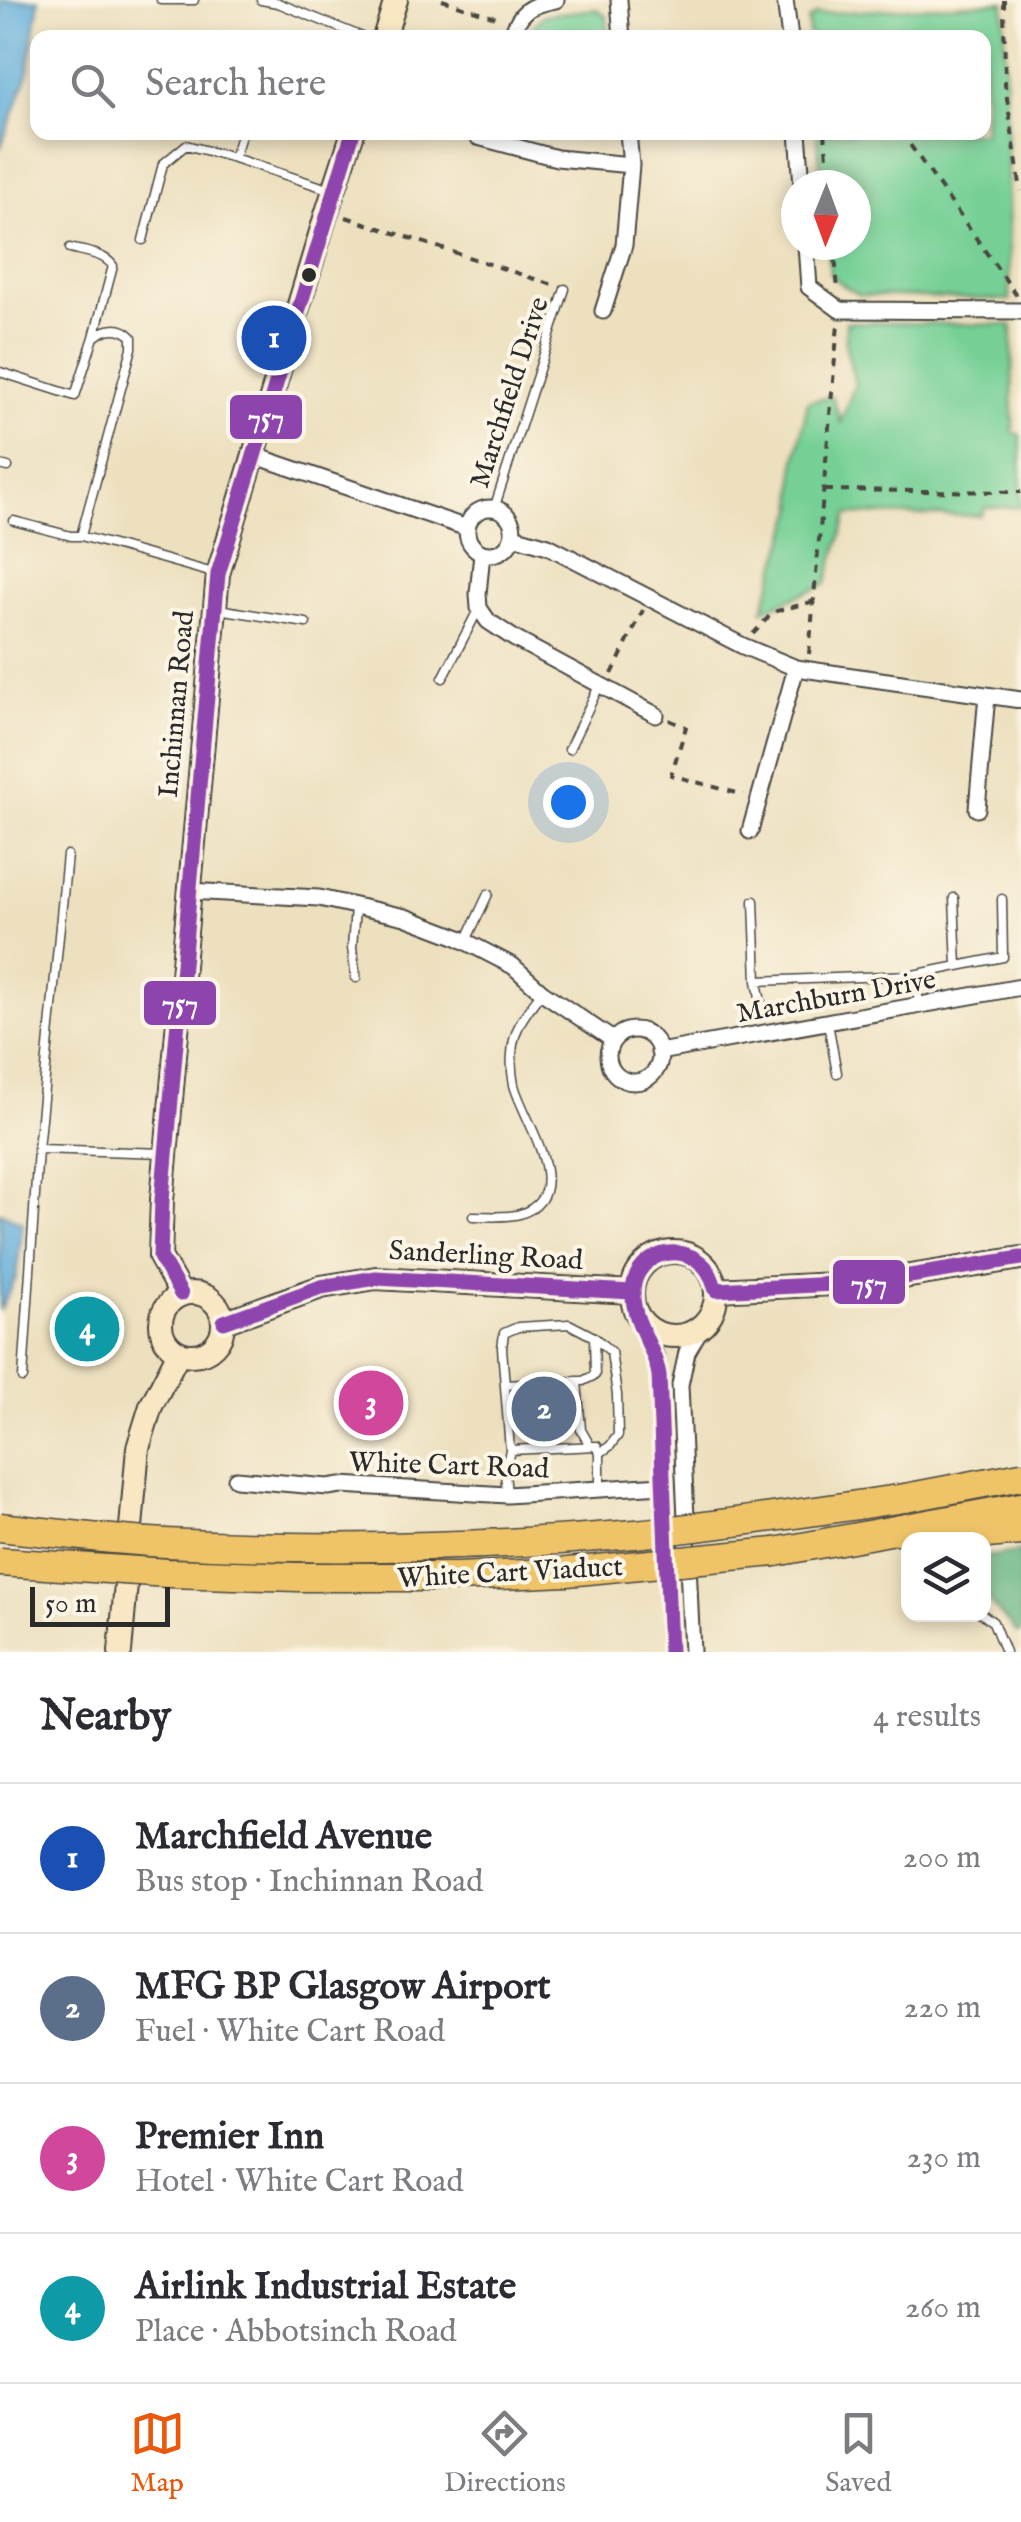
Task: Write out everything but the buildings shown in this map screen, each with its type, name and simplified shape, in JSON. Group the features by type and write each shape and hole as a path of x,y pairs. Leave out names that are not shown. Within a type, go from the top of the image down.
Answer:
{"highway":[{"name":"White Cart Viaduct","path":"0,1527 100,1538 276,1546 522,1542 696,1527 1014,1477"},
{"name":"White Cart Viaduct","path":"0,1562 205,1574 456,1577 568,1572 775,1552 1020,1519"},
{"path":"958,1532 1020,1519"},
{"path":"775,1552 901,1541"}],"street":[{"path":"387,30 396,0"},
{"path":"513,30 517,19 535,4 556,0"},
{"path":"619,0 621,30"},
{"path":"785,0 789,30"},
{"name":"Inchinnan Road","path":"181,1294 160,1257 218,574 350,140"},
{"path":"492,140 557,158 631,165"},
{"path":"604,311 624,245 631,165 629,140"},
{"path":"799,140 801,170"},
{"path":"807,260 809,287 840,310 1021,312"},
{"path":"252,455 467,528"},
{"path":"486,508 494,509 511,522 512,536 498,553 482,553 470,544 467,528 473,515 486,508"},
{"path":"512,536 548,546 743,646 801,669 1021,700"},
{"path":"482,553 479,608 488,621 656,714"},
{"path":"750,831 801,669"},
{"path":"977,809 987,696"},
{"path":"188,892 319,898 405,917 466,941 512,966 542,992 613,1040"},
{"name":"Marchburn Drive","path":"659,1052 1021,987"},
{"path":"638,1030 654,1039 659,1052 659,1061 650,1076 635,1082 620,1078 610,1065 609,1048 620,1034 638,1030"},
{"path":"670,1652 659,1383 656,1357 632,1292 640,1269 669,1252 681,1252 702,1262 710,1271 716,1290 713,1311 687,1352 680,1385 692,1652"},
{"path":"716,1290 873,1282 1021,1258"},
{"name":"Sanderling Road","path":"224,1322 322,1287 376,1278 632,1292"},
{"path":"192,1292 209,1297 218,1304 224,1322 216,1344 198,1355 179,1352 164,1336 163,1312 181,1294 192,1292"},
{"path":"640,1318 663,1334 684,1335 702,1326"},
{"path":"120,1652 138,1448 151,1406 179,1352"},
{"name":"White Cart Road","path":"236,1479 507,1495 662,1484"}],"lane":[{"path":"161,0 194,0"},
{"path":"261,0 345,30"},
{"path":"234,158 240,140"},
{"path":"143,240 163,164 186,146 234,158 331,201"},
{"path":"0,372 75,396 113,266 99,256 70,248"},
{"name":"Marchfield Drive","path":"494,509 565,289"},
{"path":"80,536 132,348 132,337 126,330 116,328 94,336"},
{"path":"14,520 218,574"},
{"path":"214,608 306,623"},
{"path":"443,678 479,608"},
{"path":"569,749 603,685"},
{"path":"23,1378 38,1149 67,856"},
{"path":"466,941 488,894"},
{"path":"954,898 957,966"},
{"path":"758,981 913,975 1003,957 1002,899"},
{"path":"754,901 761,1003"},
{"path":"356,906 352,948 356,978"},
{"path":"913,975 920,1006"},
{"path":"473,1216 518,1215 534,1207 546,1193 546,1172 531,1121 515,1087 512,1067 520,1020 542,992"},
{"path":"828,1022 837,1073"},
{"path":"38,1149 166,1153"},
{"path":"507,1495 505,1472 510,1450 504,1332 518,1326 570,1324 594,1336 611,1352 618,1435 600,1453"},
{"path":"505,1386 580,1381 595,1374 594,1336"},
{"path":"580,1381 581,1430 589,1444"},
{"path":"510,1450 597,1446 600,1489"},
{"path":"991,1621 1005,1652"}],"path":[{"path":"442,0 513,30"},
{"path":"1004,0 1005,85 1021,191"},
{"path":"826,140 828,170"},
{"path":"907,140 1021,302"},
{"path":"331,201 565,289"},
{"path":"801,669 815,601 825,490 840,310 835,260"},
{"path":"825,490 1021,492"},
{"path":"603,685 649,597"},
{"path":"743,646 773,612 815,601"},
{"path":"656,714 686,727 671,774 758,799"}],"green space":[{"path":"1004,2 1010,300 860,295 830,274 829,260 871,260 871,170 821,170 818,140 991,140 991,30 809,30 808,20 816,14"},
{"path":"597,9 607,17 608,30 529,30 544,15"},
{"path":"846,322 1012,325 1013,433 1021,435 1021,507 985,508 981,516 848,514 826,584 763,610 795,509 794,469 808,401 832,397 841,422 855,384 846,347"},
{"path":"1021,1551 1021,1632 1017,1633 991,1604 991,1556"}],"water":[{"path":"0,0 39,0 35,30 30,30 28,74 0,149"},
{"path":"0,1212 23,1223 16,1278 0,1311"}],"transit line":[{"name":"757","path":"181,1294 160,1257 162,1200 218,574 351,140"},
{"name":"757","path":"670,1652 659,1375 636,1314 633,1293 640,1270 647,1262 668,1253 690,1256 701,1263 716,1290"},
{"name":"757","path":"716,1290 873,1282 1021,1258"},
{"name":"757","path":"224,1322 321,1287 376,1278 632,1292"}],"place":[{"name":"Marchfield Avenue","path":"274,338"},
{"name":"Airlink Industrial Estate","path":"87,1329"},
{"name":"Premier Inn","path":"371,1403"},
{"name":"MFG BP Glasgow Airport","path":"544,1409"}]}
